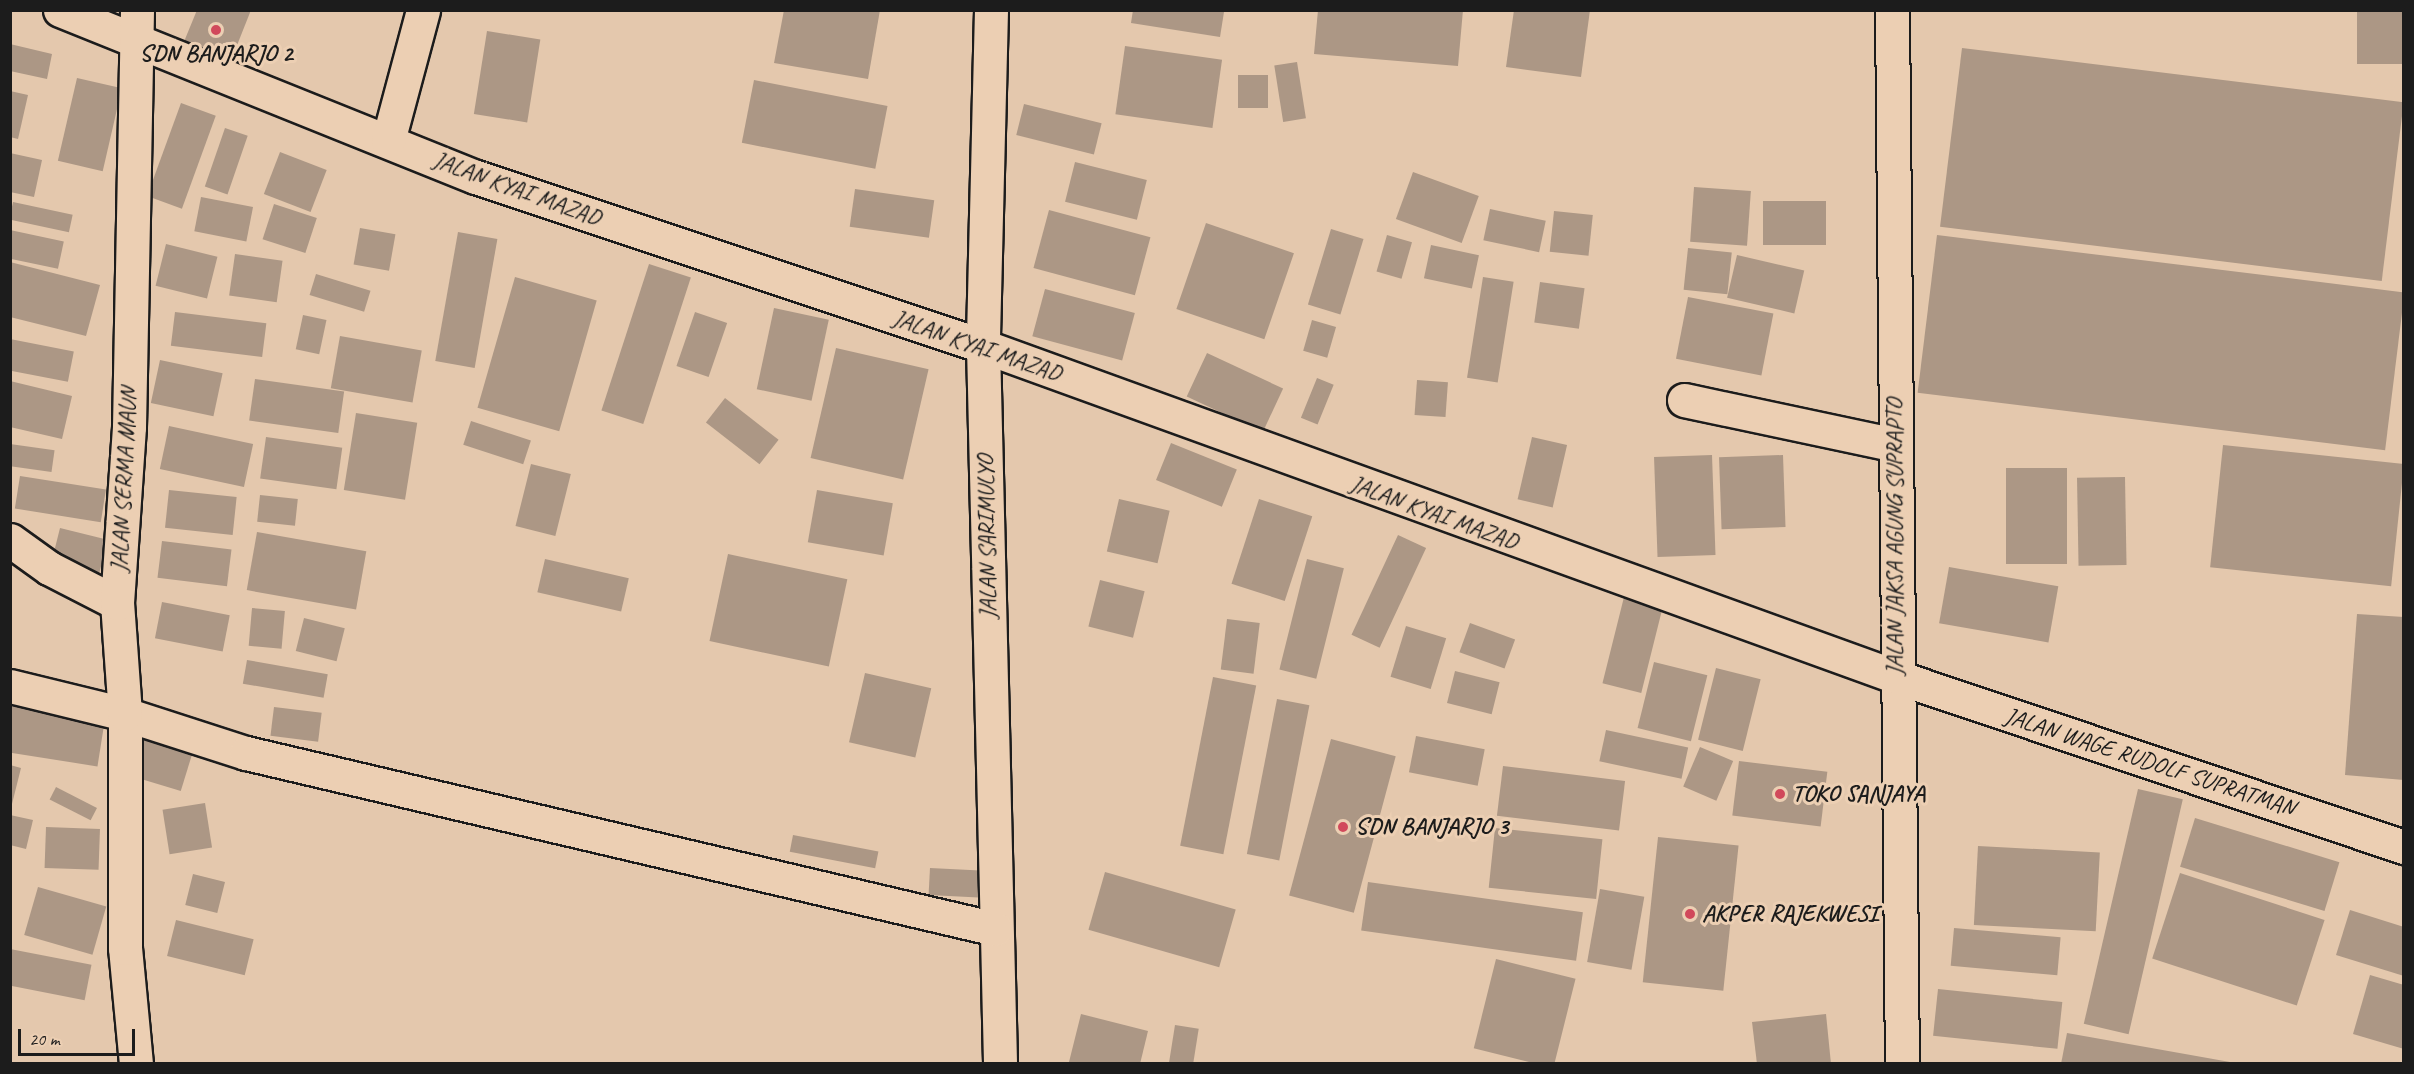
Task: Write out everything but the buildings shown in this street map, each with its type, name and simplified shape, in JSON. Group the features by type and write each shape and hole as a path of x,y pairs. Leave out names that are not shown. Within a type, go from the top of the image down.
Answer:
{"street":[{"name":"JALAN KYAI MAZAD","path":"60,10 137,24 388,141 577,212 983,346 1896,677"},
{"path":"388,141 423,10"},
{"name":"JALAN SARIMULYO","path":"991,10 983,346 1000,1064"},
{"name":"JALAN JAKSA AGUNG SUPRAPTO","path":"1892,10 1896,677 1902,1064"},
{"name":"JALAN SERMA MAUN","path":"136,1064 125,948 125,714 117,603 129,428 137,24"},
{"path":"1684,400 1895,445"},
{"path":"10,540 49,568 117,603"},
{"name":"JALAN WAGE RUDOLF SUPRATMAN","path":"1896,677 2403,847"},
{"path":"10,686 125,714 246,753 996,929"}],"place":[{"name":"SDN BANJARJO 2","path":"216,30"},
{"name":"TOKO SANJAYA","path":"1780,794"},
{"name":"SDN BANJARJO 3","path":"1343,827"},
{"name":"AKPER RAJEKWESI","path":"1690,914"}]}
